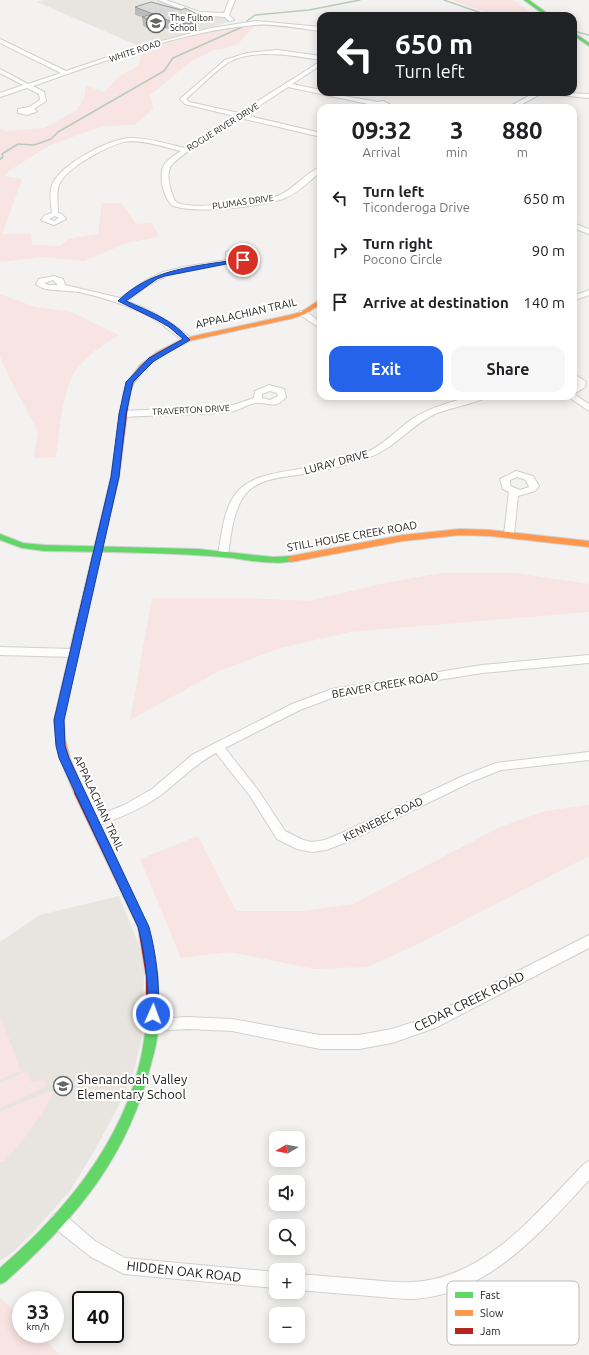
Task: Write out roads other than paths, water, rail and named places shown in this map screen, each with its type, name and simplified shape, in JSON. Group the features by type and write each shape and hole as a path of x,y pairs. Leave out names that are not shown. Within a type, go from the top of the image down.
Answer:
{"street":[{"path":"161,0 199,14 226,15 235,25"},
{"path":"226,15 232,0"},
{"path":"526,0 543,12"},
{"name":"WHITE ROAD","path":"0,95 149,46 235,25 280,24 317,29"},
{"path":"577,36 586,42"},
{"path":"0,41 66,73"},
{"path":"317,57 277,52 247,55 233,59 227,61 185,96 184,101 317,134"},
{"name":"ROGUE RIVER DRIVE","path":"181,207 175,205 170,199 164,172 165,167 186,150 317,66"},
{"path":"0,71 39,91 43,95 43,101 31,108"},
{"path":"287,85 317,92"},
{"path":"577,95 589,96"},
{"path":"335,96 369,104"},
{"path":"518,104 533,96"},
{"path":"54,214 56,183 67,171 112,143 121,140 136,140 186,150"},
{"name":"PLUMAS DRIVE","path":"181,207 194,208 270,200 288,193 317,172"},
{"path":"577,226 587,228"},
{"path":"121,301 155,278 163,275 187,269 230,262 233,260"},
{"path":"62,287 121,301 160,318 172,326 187,340"},
{"path":"577,297 589,292"},
{"name":"APPALACHIAN TRAIL","path":"0,1277 34,1248 93,1181 121,1132 142,1078 153,1025 154,978 143,927 71,775 60,746 59,720 115,477 128,387 136,374 157,356 187,340 303,313 317,304"},
{"path":"303,313 317,324"},
{"path":"577,379 582,382 582,385 577,389"},
{"name":"TRAVERTON DRIVE","path":"123,414 231,409 258,399"},
{"name":"LURAY DRIVE","path":"223,554 236,500 252,485 266,479 339,464 366,456 390,443 413,423 429,413 468,400"},
{"path":"577,400 589,408"},
{"path":"509,534 514,492"},
{"name":"STILL HOUSE CREEK ROAD","path":"0,537 22,545 44,548 223,554 273,560 300,559 403,538 460,532 509,534 589,544"},
{"path":"0,651 74,652"},
{"name":"BEAVER CREEK ROAD","path":"94,822 128,808 156,792 196,758 296,707 336,692 482,669 589,659"},
{"name":"KENNEBEC ROAD","path":"218,748 254,793 281,835 301,845 312,847 326,845 348,836 460,782 500,766 589,756"},
{"name":"CEDAR CREEK ROAD","path":"153,1025 188,1023 232,1025 320,1042 359,1042 385,1037 430,1023 589,940"},
{"path":"453,1281 460,1279 497,1259 515,1246 589,1169"},
{"name":"HIDDEN OAK ROAD","path":"59,1221 83,1243 104,1257 124,1266 269,1279"},
{"path":"305,1283 420,1290 447,1283"}],"waterway":[{"path":"247,21 255,15 309,10 360,0"},
{"path":"444,0 478,12"},
{"path":"2,158 0,159 3,157 2,154 18,144 34,145 51,139 58,132 164,71 173,58 242,27"},
{"path":"577,32 589,35"}],"place":[{"name":"The Fulton School","path":"156,23"},
{"name":"Shenandoah Valley Elementary School","path":"63,1086"}]}
